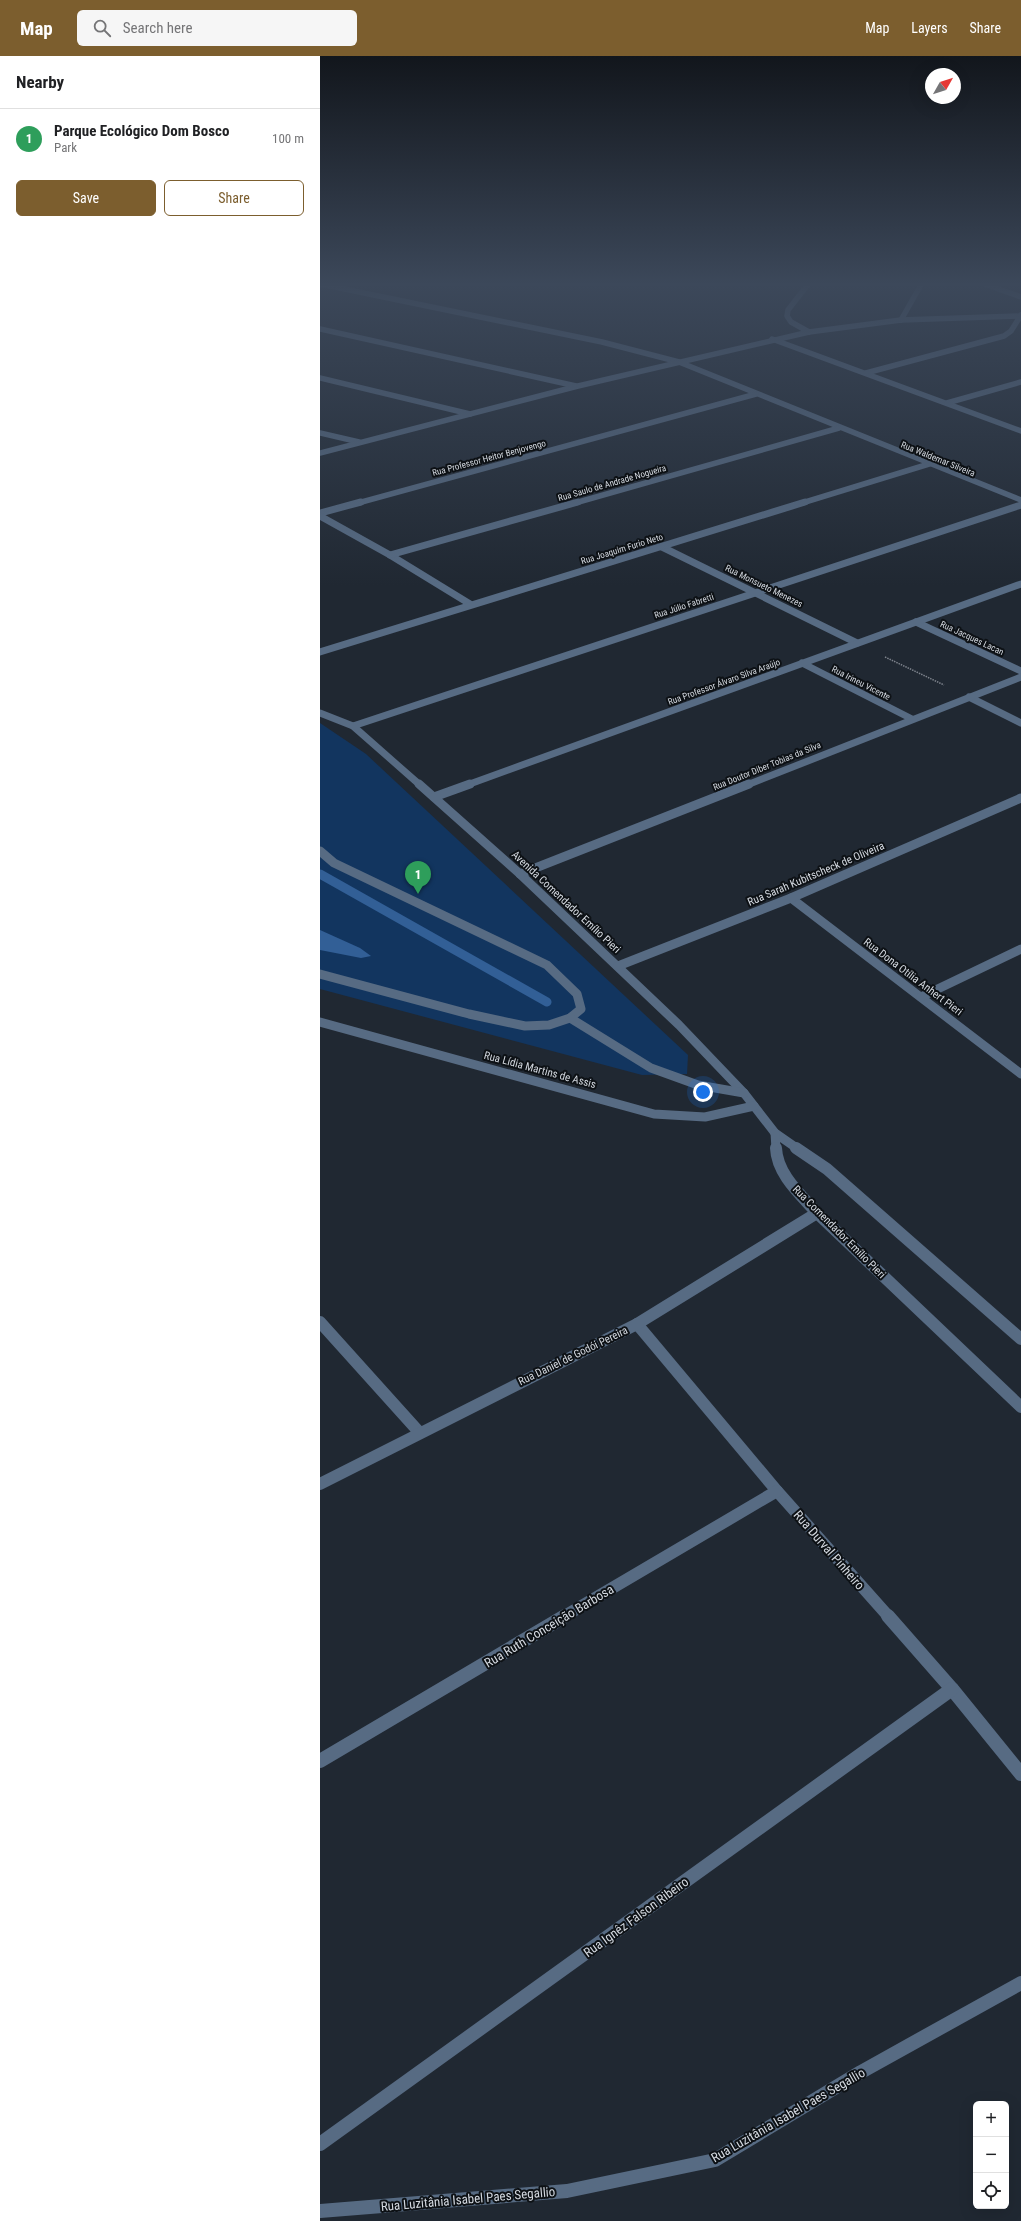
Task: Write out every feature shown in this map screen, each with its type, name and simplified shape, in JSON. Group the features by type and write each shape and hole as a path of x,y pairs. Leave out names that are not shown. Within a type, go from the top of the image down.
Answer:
{"street":[{"path":"345,384 472,414"},
{"path":"569,384 578,386"},
{"path":"320,453 586,384"},
{"name":"Rua Waldemar Silveira","path":"732,384 1021,500"},
{"path":"896,384 1021,431"},
{"path":"947,403 1014,384"},
{"name":"Rua Professor Heitor Benjovengo","path":"320,514 756,394"},
{"name":"Rua Saulo de Andrade Nogueira","path":"390,555 839,428"},
{"path":"320,433 360,443"},
{"name":"Rua Joaquim Furio Neto","path":"320,652 470,604 662,547 929,464"},
{"name":"Rua Júlio Fabretti","path":"353,726 1021,505"},
{"path":"320,514 470,604"},
{"name":"Rua Monsueto Menezes","path":"662,547 858,643"},
{"name":"Rua Professor Álvaro Silva Araújo","path":"434,797 1021,584"},
{"name":"Rua Jacques Lacan","path":"916,622 1021,671"},
{"name":"Rua Irineu Vicente","path":"802,663 912,719"},
{"name":"Rua Doutor Diber Tobias da Silva","path":"520,874 1021,677"},
{"path":"969,697 1021,724"},
{"name":"Avenida Comendador Emílio Pieri","path":"320,713 353,726 520,874 679,1025 744,1093 775,1133"},
{"name":"Rua Sarah Kubitscheck de Oliveira","path":"618,966 791,898 1021,798"},
{"path":"320,851 334,863 546,965 577,994 581,1009 570,1018 549,1025 525,1026 469,1014 320,974"},
{"name":"Rua Dona Otília Anhert Pieri","path":"791,898 1021,1074"},
{"path":"921,997 1021,949"},
{"path":"570,1018 651,1068 698,1085 744,1093"},
{"name":"Rua Lídia Martins de Assis","path":"320,1022 654,1114 698,1119 721,1117 754,1106"},
{"path":"775,1133 827,1169 1021,1338"},
{"name":"Rua Comendador Emílio Pieri","path":"775,1133 776,1159 789,1182 818,1213 1021,1407"},
{"name":"Rua Daniel de Godói Pereira","path":"320,1484 420,1432 637,1324 818,1213"},
{"path":"320,1322 420,1432"},
{"name":"Rua Durval Pinheiro","path":"637,1324 777,1492 952,1689 1021,1774"},
{"name":"Rua Ruth Conceição Barbosa","path":"320,1761 777,1492"},
{"name":"Rua Ignêz Falson Ribeiro","path":"320,2144 952,1689"},
{"name":"Rua Luzitânia Isabel Paes Segallio","path":"320,2212 567,2191 715,2160 861,2072 1021,1983"}],"path":[{"path":"858,643 969,697"}],"shaded area":[{"path":"320,723 366,754 688,1055 687,1074 642,1075 320,989"},
{"path":"320,930 360,948 371,956 361,958 320,950"}],"waterway":[{"path":"320,874 547,1002"}],"place":[{"name":"Parque Ecológico Dom Bosco","path":"418,894"}]}
